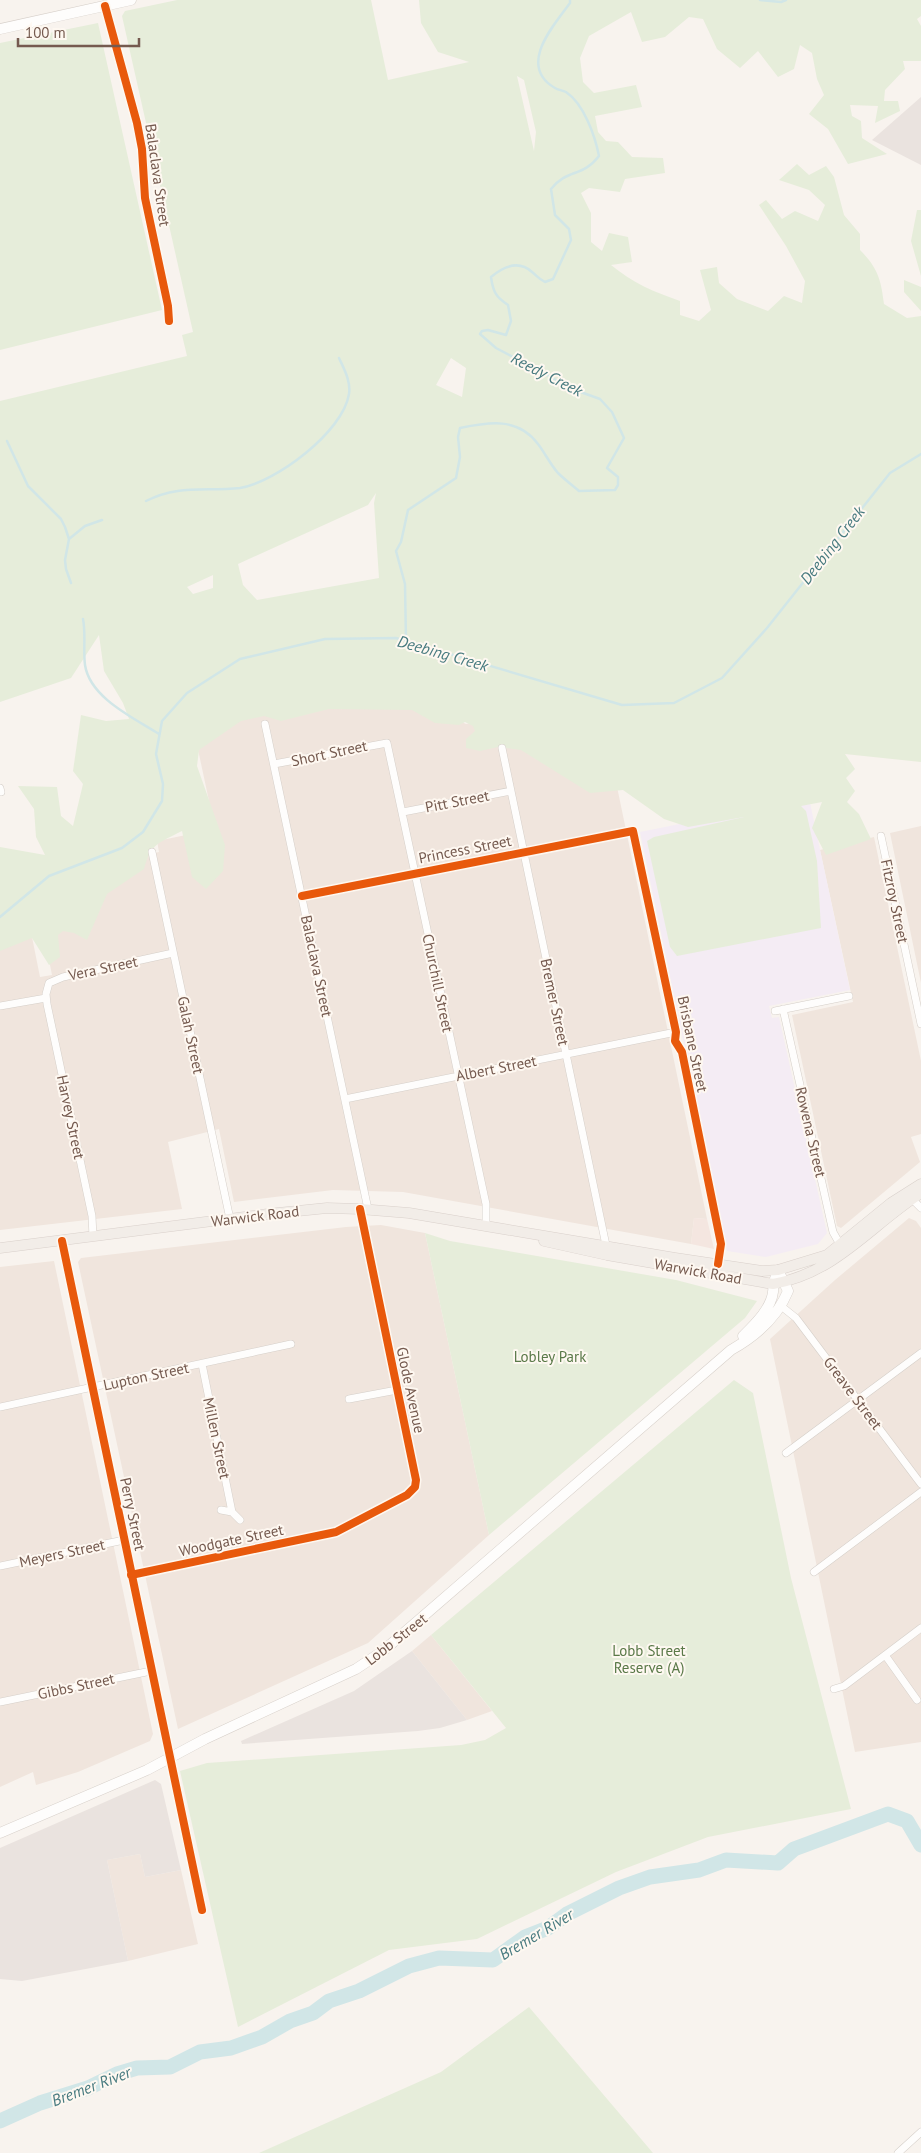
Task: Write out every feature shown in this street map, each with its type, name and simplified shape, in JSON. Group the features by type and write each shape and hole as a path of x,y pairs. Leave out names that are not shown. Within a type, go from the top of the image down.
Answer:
{"main road":[{"path":"0,29 131,0"},
{"name":"Warwick Road","path":"0,1248 326,1208 364,1209 409,1213 509,1231 567,1238 607,1251 773,1284 784,1282 824,1266 921,1184"},
{"name":"Warwick Road","path":"909,1196 921,1193"},
{"name":"Warwick Road","path":"607,1251 762,1271 778,1270 843,1249"},
{"path":"778,1270 788,1291 781,1306"},
{"name":"Lobb Street","path":"0,1833 147,1770 170,1756 361,1667 383,1651 731,1350 761,1317 773,1292 773,1284 778,1270"},
{"name":"Lobb Street","path":"731,1350 745,1342 768,1323 781,1306"}],"street":[{"name":"Balaclava Street","path":"104,6 137,122 142,149 145,198 168,306 169,322"},
{"name":"Balaclava Street","path":"265,724 345,1099 364,1209"},
{"name":"Short Street","path":"274,764 384,742"},
{"name":"Churchill Street","path":"384,742 389,747 457,1076 486,1204 486,1227"},
{"name":"Bremer Street","path":"502,748 607,1251"},
{"name":"Pitt Street","path":"403,812 511,791"},
{"name":"Princess Street","path":"302,896 633,831"},
{"name":"Brisbane Street","path":"633,831 676,1032 675,1041 682,1052 721,1244 718,1264"},
{"name":"Fitzroy Street","path":"881,836 921,1024"},
{"name":"Galah Street","path":"152,852 230,1219"},
{"name":"Vera Street","path":"46,998 50,983 55,980 173,953"},
{"path":"774,1011 849,996"},
{"path":"0,1006 46,998"},
{"name":"Harvey Street","path":"46,998 92,1216 93,1237"},
{"name":"Rowena Street","path":"783,1009 833,1232 843,1249"},
{"name":"Albert Street","path":"345,1099 676,1032"},
{"path":"909,1196 921,1208"},
{"name":"Glode Avenue","path":"336,1532 407,1496 415,1487 416,1480 397,1390 364,1209"},
{"name":"Perry Street","path":"62,1241 202,1910"},
{"name":"Greave Street","path":"781,1306 796,1318 921,1484"},
{"name":"Lupton Street","path":"0,1407 291,1344"},
{"path":"786,1453 921,1353"},
{"name":"Millen Street","path":"202,1364 232,1512"},
{"path":"349,1399 397,1390"},
{"path":"814,1572 921,1492"},
{"path":"221,1510 232,1512 240,1520"},
{"name":"Woodgate Street","path":"131,1575 336,1532"},
{"name":"Meyers Street","path":"0,1566 124,1540"},
{"path":"834,1689 844,1686 921,1628"},
{"path":"885,1655 917,1700"},
{"name":"Gibbs Street","path":"0,1702 152,1671"},
{"path":"898,2153 921,2132"}],"shaded area":[{"path":"921,97 921,165 872,140"},
{"path":"241,661 439,712 466,724 490,719 516,747 616,782 707,1219 694,1218 691,1244 403,1192 333,1190 234,1202 219,1129 168,1142 182,1209 0,1230 0,923 26,907 40,977 52,975 41,920 129,859 159,852 157,841 215,829 187,698"},
{"path":"809,798 850,990 769,1006 772,1018 779,1017 827,1233 818,1244 766,1257 727,1251 640,832"},
{"path":"921,826 921,983 890,833"},
{"path":"874,837 921,1061 921,1134 911,1137 920,1162 841,1228 837,1226 792,1015 853,1002 820,850"},
{"path":"694,1218 707,1219 714,1249 691,1244"},
{"path":"909,1218 916,1221 921,1228 921,1742 855,1752 770,1339 835,1280"},
{"path":"381,1225 425,1233 489,1535 368,1643 178,1729 78,1262 81,1258 346,1227"},
{"path":"54,1261 153,1734 150,1741 78,1772 36,1785 33,1772 0,1787 0,1267"},
{"path":"431,1635 492,1711 467,1720 412,1651"},
{"path":"412,1651 467,1720 440,1728 418,1731 242,1744 241,1741 354,1691"},
{"path":"155,1780 161,1784 181,1870 145,1877 140,1854 107,1860 128,1961 22,1981 0,1979 0,1848"},
{"path":"140,1854 145,1877 181,1870 198,1944 128,1961 107,1860"}],"green space":[{"path":"177,0 371,0 388,80 469,62 438,52 421,23 419,0 921,0 921,16 917,19 921,26 921,61 903,61 905,69 885,90 884,101 898,101 900,111 875,123 878,106 850,105 852,116 861,121 862,138 887,154 848,164 828,129 809,114 824,95 817,79 812,53 800,45 794,69 778,77 758,51 740,68 717,49 703,19 689,17 665,37 642,42 631,12 589,36 580,58 583,82 594,93 636,85 642,107 595,116 598,132 606,141 618,142 632,157 663,158 665,173 625,179 620,192 589,188 581,193 591,213 591,242 602,251 609,233 628,237 632,262 611,265 627,277 644,286 680,301 680,315 699,321 711,310 700,270 717,267 719,283 737,299 768,311 784,296 802,303 805,281 786,246 759,205 766,200 782,219 795,211 818,221 825,205 809,190 779,180 797,164 809,175 826,166 834,177 844,215 860,234 860,250 878,275 884,304 907,318 921,316 921,762 845,754 855,769 846,778 855,791 847,802 859,814 871,839 826,855 812,828 822,802 801,806 806,811 817,861 821,928 677,956 670,947 647,841 654,837 744,817 688,827 664,819 623,790 590,793 521,750 498,747 480,751 466,748 466,739 475,731 473,726 465,722 459,725 435,723 412,710 329,709 281,721 264,716 241,721 199,750 197,766 225,845 223,871 206,889 192,877 182,831 157,845 150,854 144,869 107,894 87,940 74,933 63,931 58,935 60,957 49,965 32,938 0,951 0,847 45,855 36,837 34,809 18,786 57,787 61,816 73,826 83,784 73,771 81,715 106,721 129,719 123,703 104,671 99,635 71,678 0,702 0,401 187,356 182,335 193,332 122,16 125,11","holes":["517,76 524,80 536,132 534,151","451,358 466,368 462,397 436,385","376,493 374,503 379,578 257,600 243,585 238,564 368,505","213,575 213,588 193,594 187,587"]},
{"path":"98,23 162,310 0,350 0,43"},
{"path":"917,210 921,210 921,276 911,241"},
{"path":"904,280 921,287 921,311 904,292"},
{"name":"Lobley Park","path":"425,1233 450,1241 676,1280 757,1301 745,1318 489,1535"},
{"name":"Lobb Street Reserve (A)","path":"734,1380 753,1393 791,1578 851,1809 708,1837 616,1872 477,1939 389,1950 238,2027 180,1771 207,1763 461,1745 485,1740 506,1728 431,1635"},
{"path":"529,2007 653,2153 259,2153 441,2072"}],"waterway":[{"name":"Reedy Creek","path":"406,642 405,584 396,551 401,542 408,510 456,478 460,457 458,437 460,428 492,423 512,425 530,435 558,473 579,491 615,490 618,485 618,477 607,468 624,438 612,412 600,399 575,390 496,348 480,334 482,331 488,330 506,335 511,321 508,305 498,297 493,287 491,277 496,273 516,265 527,268 545,282 553,279 571,240 569,229 555,215 551,189 557,182 581,171 593,163 599,156 592,130 578,104 566,92 555,88 544,79 539,69 542,46 555,23 570,3 570,0"},
{"name":"Reedy Creek","path":"760,0 781,2 786,0"},
{"path":"146,501 181,490 240,488 255,484 289,466 321,439 344,409 349,394 349,384 339,358"},
{"path":"7,441 28,486 61,519 65,527 69,539 65,560 71,583"},
{"name":"Deebing Creek","path":"0,917 49,876 122,848 143,832 162,801 163,784 156,754 162,721 187,693 240,659 325,639 396,638 622,705 674,703 722,678 767,628 890,473 921,454"},
{"path":"69,539 85,526 102,520"},
{"path":"83,619 85,665 95,687 115,706 159,734"},
{"name":"Bremer River","path":"0,2121 40,2103 88,2088 117,2074 137,2068 170,2067 200,2052 231,2048 262,2037 290,2021 313,2013 329,2001 359,1991 409,1966 439,1958 493,1960 525,1937 548,1928 567,1914 619,1888 650,1877 699,1870 726,1860 778,1863 794,1849 888,1814 907,1821 921,1845"}],"cycle path":[{"path":"105,6 137,123 142,149 145,198 168,306 169,321"},
{"path":"302,896 633,831 676,1032 675,1041 682,1052 721,1244 718,1264"},
{"path":"131,1575 336,1532 407,1495 415,1487 416,1480 360,1209"},
{"path":"62,1241 202,1910"}]}
